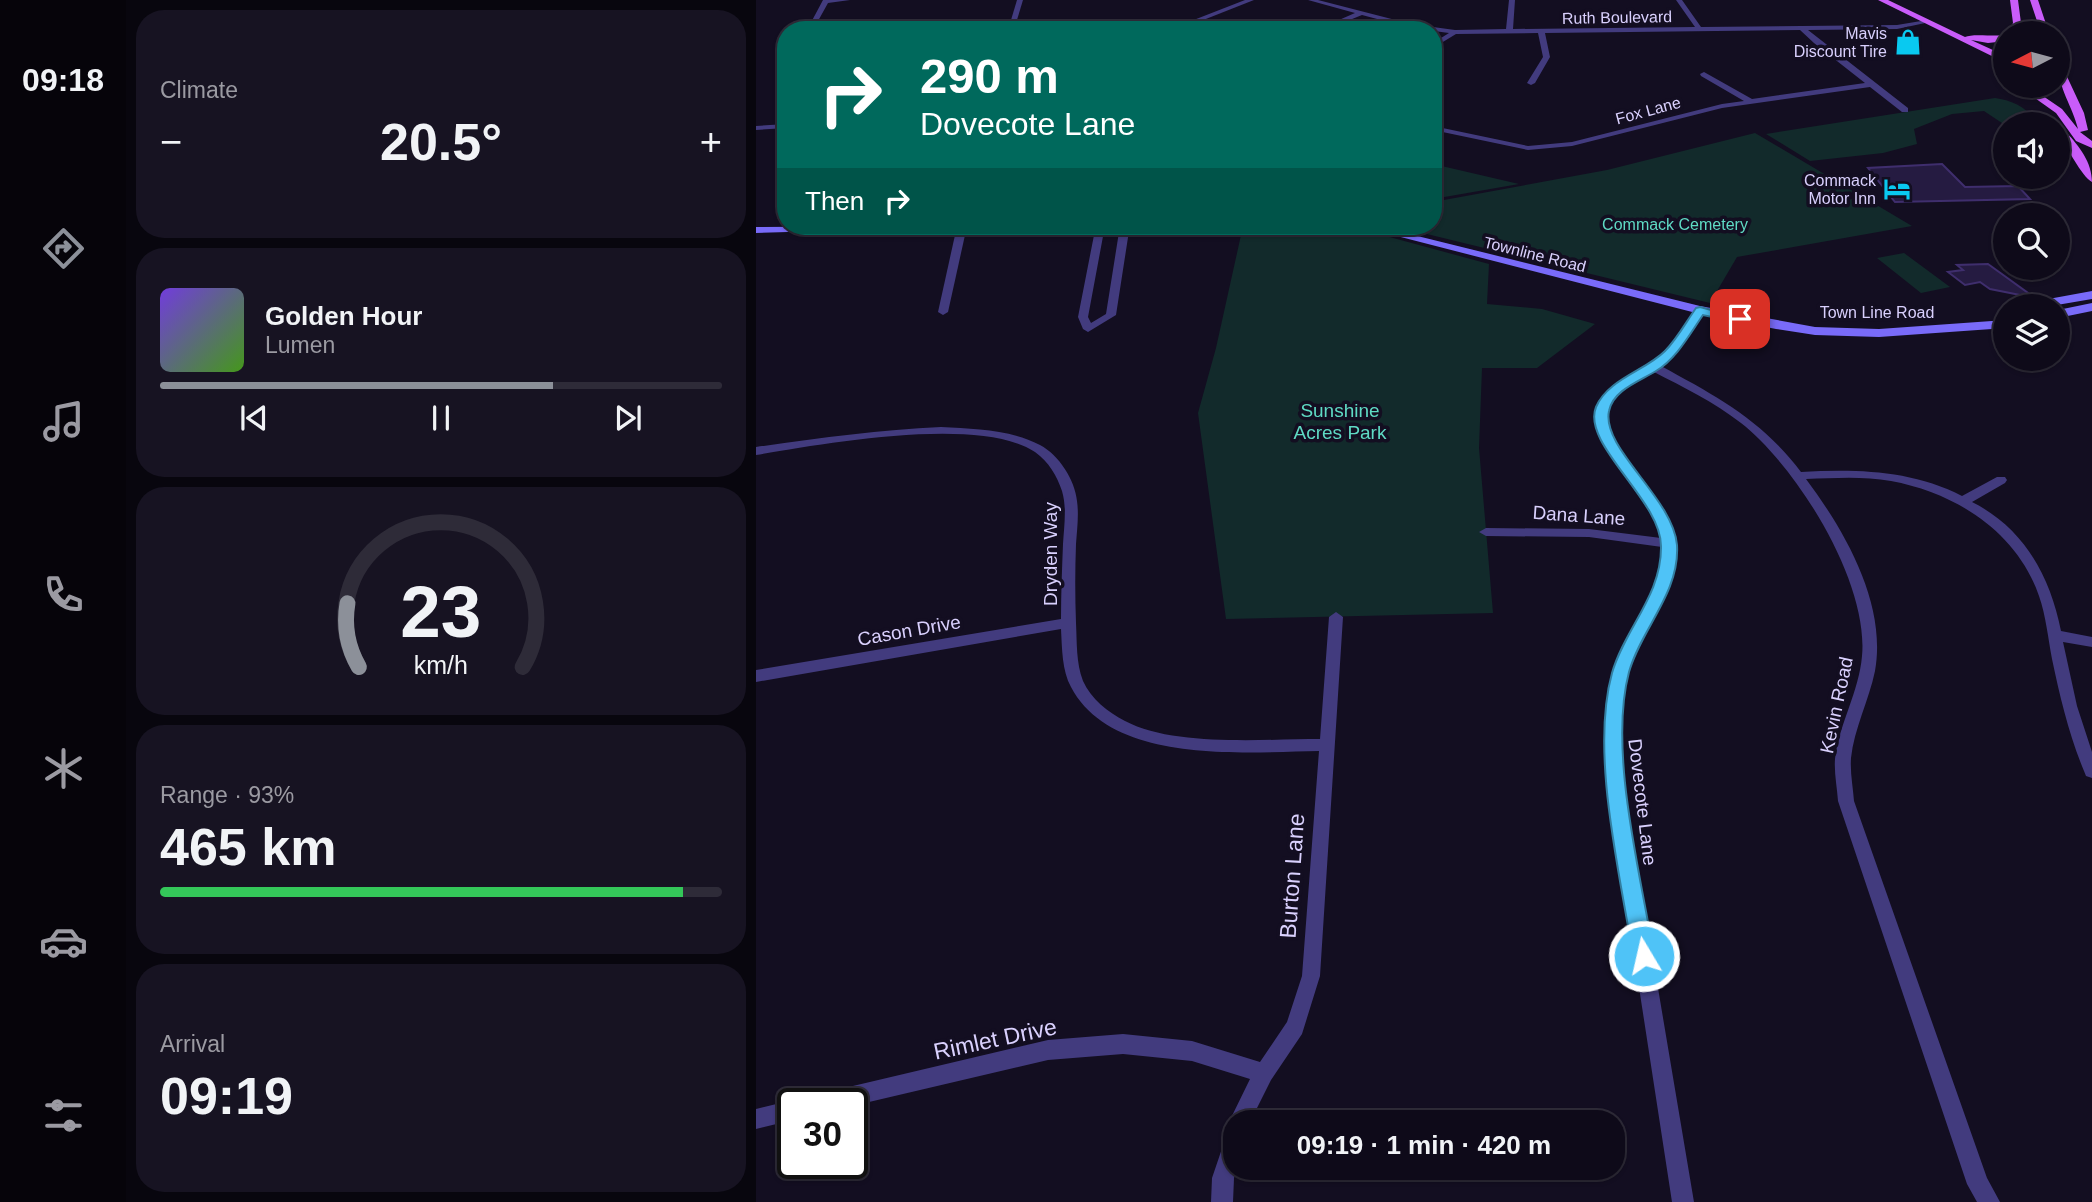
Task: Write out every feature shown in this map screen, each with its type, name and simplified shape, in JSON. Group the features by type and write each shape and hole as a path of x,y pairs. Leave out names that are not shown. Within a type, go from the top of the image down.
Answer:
{"main road":[{"path":"1882,0 1993,54"},
{"path":"2014,0 2017,21"},
{"path":"2034,0 2041,21"},
{"path":"1955,36 1993,39"},
{"path":"1985,51 1993,46"},
{"path":"1985,51 1993,59"},
{"path":"2070,96 2079,113 2083,130"},
{"path":"2034,98 2046,112"},
{"path":"2041,98 2059,111 2080,139 2092,143"},
{"path":"2055,98 2070,112 2092,143"},
{"path":"2070,142 2088,161 2092,179"},
{"path":"756,230 777,229"},
{"name":"Townline Road","path":"1400,235 1700,310"},
{"path":"2070,299 2092,295"},
{"path":"2070,312 2092,307"},
{"name":"Town Line Road","path":"1700,310 1776,326 1841,332 1934,330 1993,324"},
{"name":"Town Line Road","path":"1972,325 1993,317"}],"street":[{"path":"815,21 826,1 847,0"},
{"path":"1014,21 1020,0"},
{"path":"1195,21 1251,0"},
{"name":"Ruth Boulevard","path":"1311,0 1392,21"},
{"path":"1509,32 1512,0"},
{"path":"1679,0 1700,30"},
{"path":"1341,21 1361,13"},
{"name":"Ruth Boulevard","path":"1442,30 1541,32 1897,27 1927,22"},
{"path":"1802,28 1816,43 1905,110"},
{"path":"1442,40 1455,32"},
{"path":"1531,83 1534,75 1546,63 1548,51 1541,32"},
{"path":"1704,74 1750,101"},
{"name":"Fox Lane","path":"1442,130 1528,148 1549,147 1572,144 1750,101 1872,84"},
{"path":"756,128 777,127"},
{"path":"943,312 960,235"},
{"path":"1099,235 1083,317 1088,329 1111,315 1123,235"},
{"name":"Dovecote Lane","path":"1683,1202 1617,792 1612,734 1621,672 1662,587 1668,567 1669,542 1649,495 1609,443 1601,423 1603,407 1610,396 1621,385 1654,367 1671,352 1700,310"},
{"name":"Kevin Road","path":"1654,367 1746,421 1774,446 1798,476 1843,553 1860,589 1868,618 1870,646 1867,672 1843,756 1846,801 1979,1184 1989,1202"},
{"name":"Dryden Way","path":"756,451 834,439 968,430 1008,435 1036,447 1057,464 1066,479 1071,500 1071,657 1076,685 1090,705 1109,723 1149,738 1198,743 1328,744"},
{"path":"1798,476 1862,474 1896,478 1929,487 1963,501 2001,528 2022,549 2036,569 2047,597 2079,743 2092,771"},
{"path":"1963,501 2001,480"},
{"name":"Dana Lane","path":"1486,532 1576,532 1669,542"},
{"name":"Burton Lane","path":"1246,1110 1264,1073 1295,1027 1311,976 1336,617"},
{"name":"Cason Drive","path":"756,676 1069,623"},
{"path":"2054,635 2092,642"},
{"name":"Rimlet Drive","path":"868,1092 1048,1050 1123,1044 1192,1051 1264,1073"},
{"path":"756,1119 777,1114"},
{"path":"1222,1202 1223,1178"}],"green space":[{"path":"1995,98 2019,106 2028,112 1993,112 1993,117 1984,111 1952,114 1914,129 1917,144 1883,153 1810,161 1766,134"},
{"name":"Commack Cemetery","path":"1755,133 1912,226 1737,257 1710,303 1431,235 1442,235 1442,200 1607,170"},
{"path":"1442,166 1519,184 1442,197"},
{"name":"Sunshine Acres Park","path":"1241,235 1382,235 1489,264 1487,304 1542,309 1595,324 1537,368 1482,368 1479,448 1493,613 1226,619 1198,413 1216,348"},
{"path":"1904,253 1950,287 1921,293 1877,258"}],"building":[{"path":"1942,164 1965,187 2021,189 2030,199 1895,202 1868,168"},
{"path":"1988,264 1993,268 1993,280 2010,280 2029,294 1990,289 1980,282 1965,285 1948,272 1963,270 1957,265"}],"place":[{"name":"Mavis Discount Tire","path":"1908,42"},
{"name":"Commack Motor Inn","path":"1897,189"}],"route":[{"path":"1644,956 1617,792 1612,734 1621,672 1632,644 1662,587 1668,567 1669,542 1649,495 1609,443 1601,423 1603,407 1621,385 1654,367 1671,352 1700,310 1740,319"}]}
